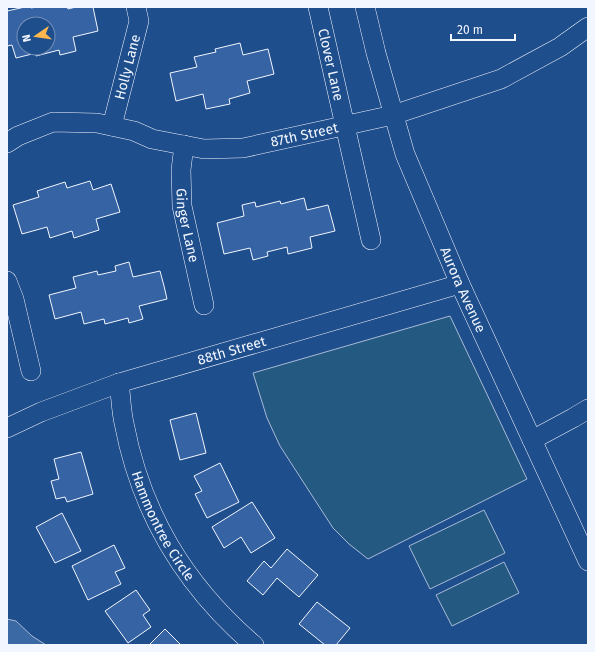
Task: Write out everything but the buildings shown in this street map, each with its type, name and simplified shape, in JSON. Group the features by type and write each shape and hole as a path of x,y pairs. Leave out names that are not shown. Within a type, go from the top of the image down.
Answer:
{"street":[{"name":"Holly Lane","path":"112,126 139,21 136,7"},
{"name":"Clover Lane","path":"318,7 371,240"},
{"name":"Aurora Avenue","path":"365,7 376,53 405,154 460,284 588,562"},
{"name":"87th Street","path":"7,143 18,136 53,122 97,123 134,131 152,139 204,149 243,148 393,115 501,79 560,47 588,27"},
{"name":"Ginger Lane","path":"184,145 181,170 182,206 204,304"},
{"path":"7,282 14,299 31,371"},
{"name":"88th Street","path":"7,428 41,412 119,383 460,284"},
{"name":"Hammontree Circle","path":"119,383 123,421 132,460 145,496 161,532 181,565 204,597 231,625 254,645"},
{"path":"532,440 588,409"}],"shaded area":[{"path":"450,316 527,479 368,559 349,544 333,528 280,446 267,418 253,373"},
{"path":"484,510 505,553 430,589 409,546"},
{"path":"504,562 519,593 452,626 436,595"},
{"path":"7,619 16,621 32,636 46,645 7,645"}]}
